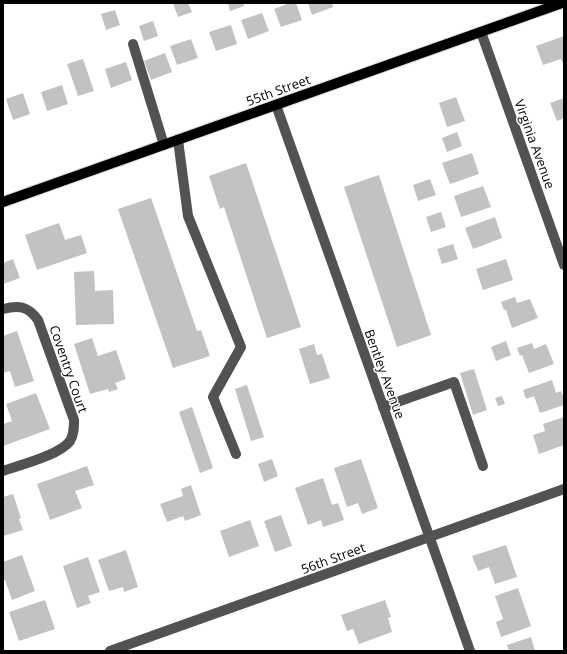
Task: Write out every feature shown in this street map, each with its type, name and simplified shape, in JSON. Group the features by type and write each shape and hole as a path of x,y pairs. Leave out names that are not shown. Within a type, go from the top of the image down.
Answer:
{"main road":[{"name":"55th Street","path":"3,202 562,3"}],"street":[{"name":"Virginia Avenue","path":"481,32 564,264"},
{"path":"133,44 164,145"},
{"name":"Bentley Avenue","path":"276,105 470,651"},
{"path":"178,140 188,216 241,347 213,396 236,454"},
{"name":"Coventry Court","path":"3,309 14,307 24,308 33,313 38,320 74,420 74,431 70,441 59,451 3,471"},
{"path":"383,406 454,382 483,466"},
{"name":"56th Street","path":"110,651 564,489"}],"building":[{"path":"173,3 188,3 192,12 178,17"},
{"path":"228,3 243,3 244,6 230,11"},
{"path":"290,3 296,3 302,20 281,27 274,9"},
{"path":"308,3 332,3 333,7 312,15"},
{"path":"115,10 120,25 106,30 101,14"},
{"path":"262,13 269,31 248,39 241,20"},
{"path":"153,21 158,36 144,41 139,26"},
{"path":"231,25 237,44 216,51 209,32"},
{"path":"564,36 564,66 561,59 543,65 536,46"},
{"path":"191,39 198,58 177,65 170,46"},
{"path":"165,53 172,72 151,80 144,61"},
{"path":"83,59 94,91 78,96 67,64"},
{"path":"126,62 132,80 111,88 105,69"},
{"path":"62,85 68,104 47,111 41,92"},
{"path":"23,93 30,114 13,120 6,99"},
{"path":"456,97 465,121 447,127 439,103"},
{"path":"564,98 564,118 557,121 550,103"},
{"path":"457,132 462,146 447,152 442,138"},
{"path":"472,153 479,174 450,184 442,163"},
{"path":"246,163 301,327 267,338 224,207 220,209 209,176"},
{"path":"379,175 431,335 397,347 344,187"},
{"path":"430,179 436,195 418,201 413,185"},
{"path":"483,186 491,207 461,217 454,196"},
{"path":"151,198 197,331 201,330 210,356 173,368 118,209"},
{"path":"441,212 446,227 431,232 426,217"},
{"path":"495,217 502,238 473,249 465,228"},
{"path":"59,223 65,240 81,235 87,253 37,270 25,235"},
{"path":"453,244 458,259 442,264 437,249"},
{"path":"13,259 20,278 3,284 3,263"},
{"path":"506,259 513,280 483,290 476,269"},
{"path":"94,271 95,291 113,290 114,324 76,325 74,272"},
{"path":"515,297 517,303 530,299 538,318 512,328 506,310 504,310 501,302"},
{"path":"17,331 34,381 15,387 10,371 3,373 3,336"},
{"path":"92,338 98,356 116,350 126,379 115,383 118,389 109,392 108,389 90,394 74,344"},
{"path":"506,341 511,355 496,361 491,347"},
{"path":"532,343 534,349 546,344 554,364 529,373 522,355 520,356 517,348"},
{"path":"314,344 317,355 322,354 330,378 310,384 299,349"},
{"path":"474,369 487,410 473,415 460,373"},
{"path":"552,380 556,393 561,391 564,398 564,405 540,413 534,396 526,399 523,390"},
{"path":"247,385 264,437 251,441 235,389"},
{"path":"36,393 50,429 3,446 3,424 12,421 6,404"},
{"path":"502,396 505,404 498,406 495,398"},
{"path":"192,407 213,468 200,473 179,412"},
{"path":"564,417 564,445 539,454 533,435 545,431 543,424"},
{"path":"272,459 278,476 264,482 258,464"},
{"path":"361,459 378,508 362,514 358,503 347,507 334,468"},
{"path":"87,466 94,485 75,491 82,508 50,520 37,484"},
{"path":"323,478 332,505 338,503 344,520 323,527 321,520 308,525 295,488"},
{"path":"191,485 201,515 185,521 183,516 167,522 160,504 183,496 181,489"},
{"path":"13,494 21,518 19,519 23,530 3,536 3,497"},
{"path":"281,515 292,546 275,552 264,521"},
{"path":"250,520 259,546 229,557 220,531"},
{"path":"506,545 517,577 495,584 489,567 478,571 472,556"},
{"path":"126,550 138,587 124,592 123,587 109,591 98,560"},
{"path":"22,555 35,591 12,600 5,580 3,580 3,562"},
{"path":"88,557 100,592 88,596 91,603 77,608 63,566"},
{"path":"518,588 531,626 501,637 496,622 503,619 495,596"},
{"path":"45,600 55,629 19,641 9,612"},
{"path":"385,600 391,617 388,618 392,632 359,644 353,629 347,631 341,615"},
{"path":"531,637 535,651 509,651 507,645"}]}
